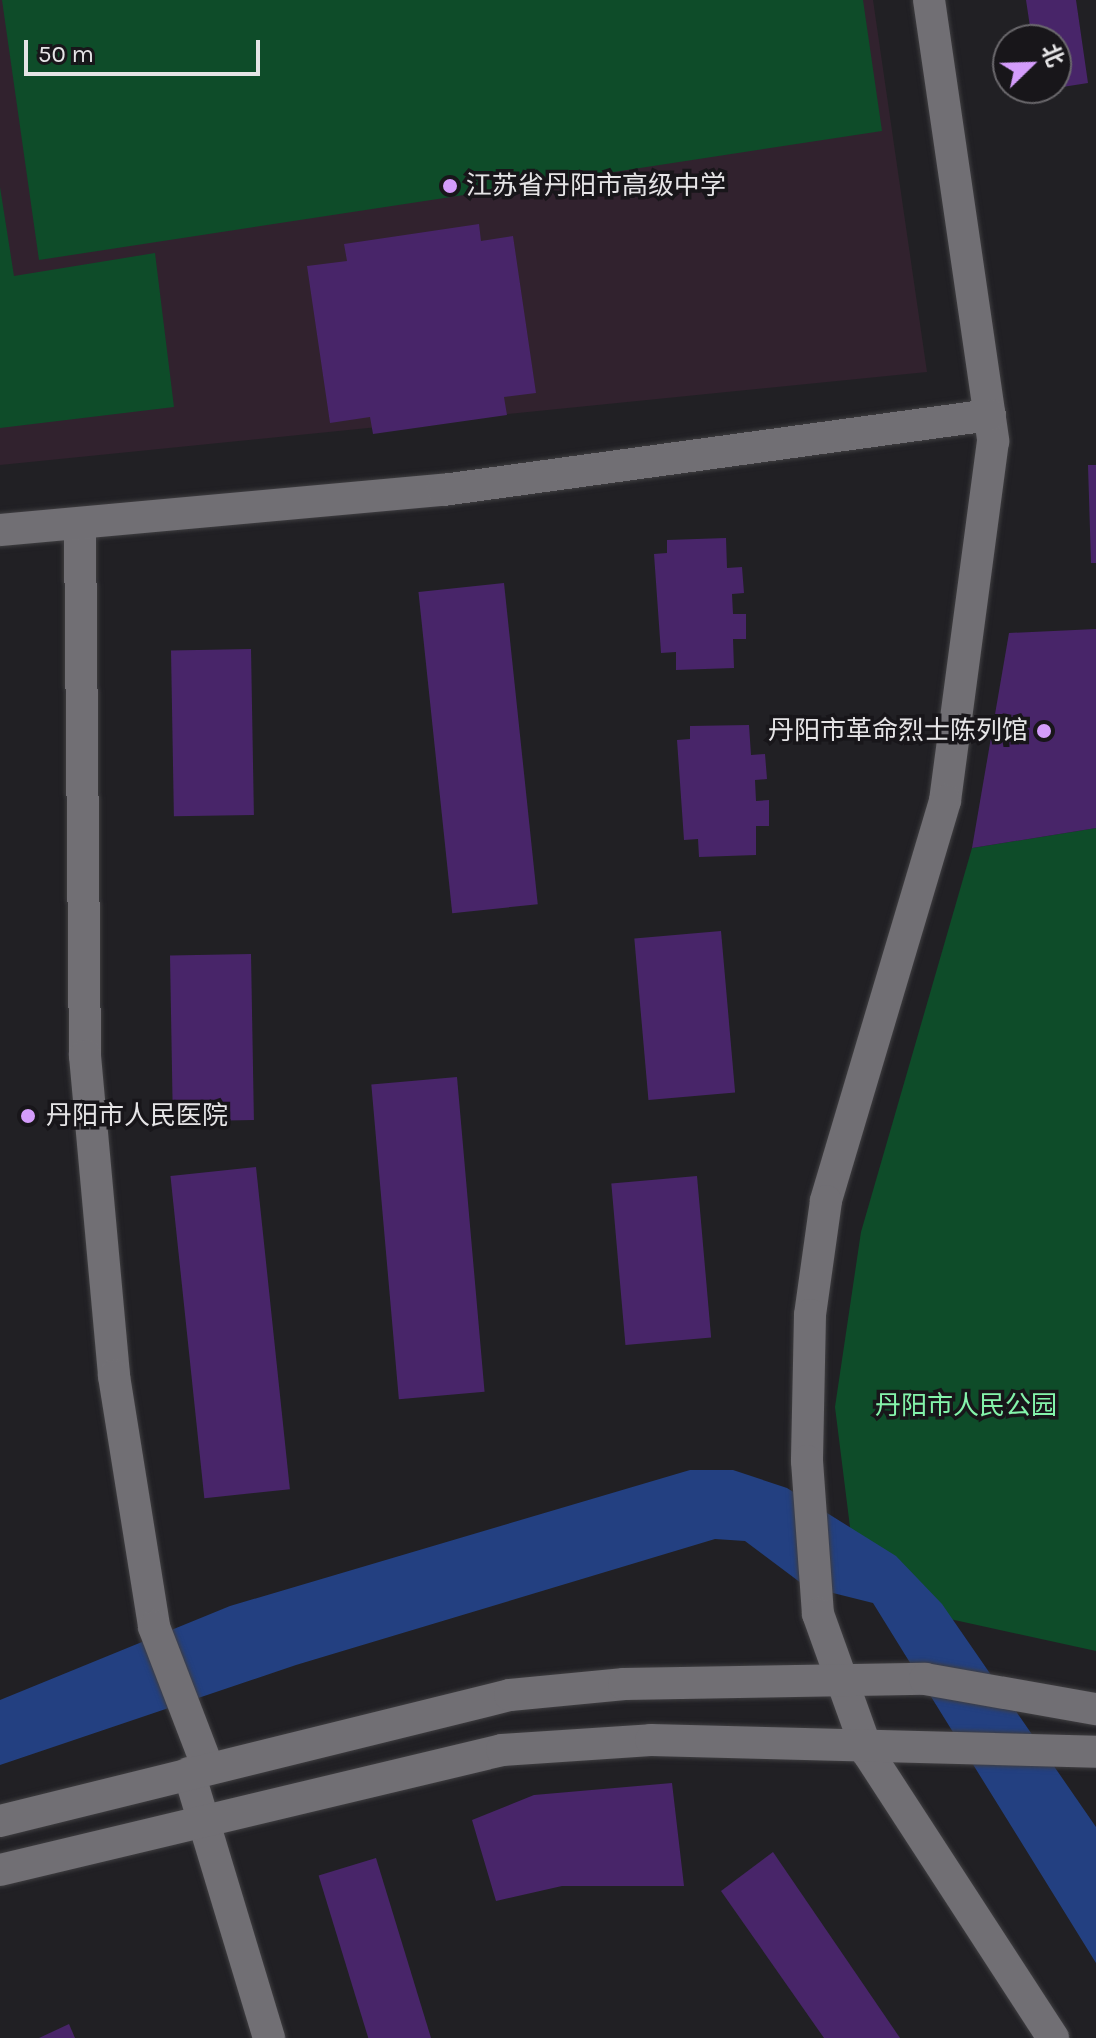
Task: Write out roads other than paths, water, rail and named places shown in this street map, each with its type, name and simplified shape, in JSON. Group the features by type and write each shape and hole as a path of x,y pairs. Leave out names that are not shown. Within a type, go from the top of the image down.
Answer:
{"street":[{"path":"929,0 993,441 945,801 826,1201 810,1315 808,1485 818,1614 864,1742 1053,2038"},
{"path":"0,530 80,529 443,490 990,415"},
{"path":"80,529 85,1056 114,1376 154,1627 191,1720 204,1819 269,2038"},
{"path":"0,1821 510,1695 841,1679 914,1679 1096,1709"},
{"path":"0,1870 502,1750 651,1740 957,1744 1096,1752"}],"water":[{"path":"690,1470 733,1470 787,1488 896,1556 942,1604 1096,1827 1096,1963 873,1603 805,1586 745,1541 715,1539 296,1665 0,1765 0,1700 230,1606"}],"place":[{"name":"江苏省丹阳市高级中学","path":"450,186"},
{"name":"丹阳市革命烈士陈列馆","path":"1044,731"},
{"name":"丹阳市人民医院","path":"28,1116"}],"park label":[{"name":"丹阳市人民公园","path":"966,1406"}]}
